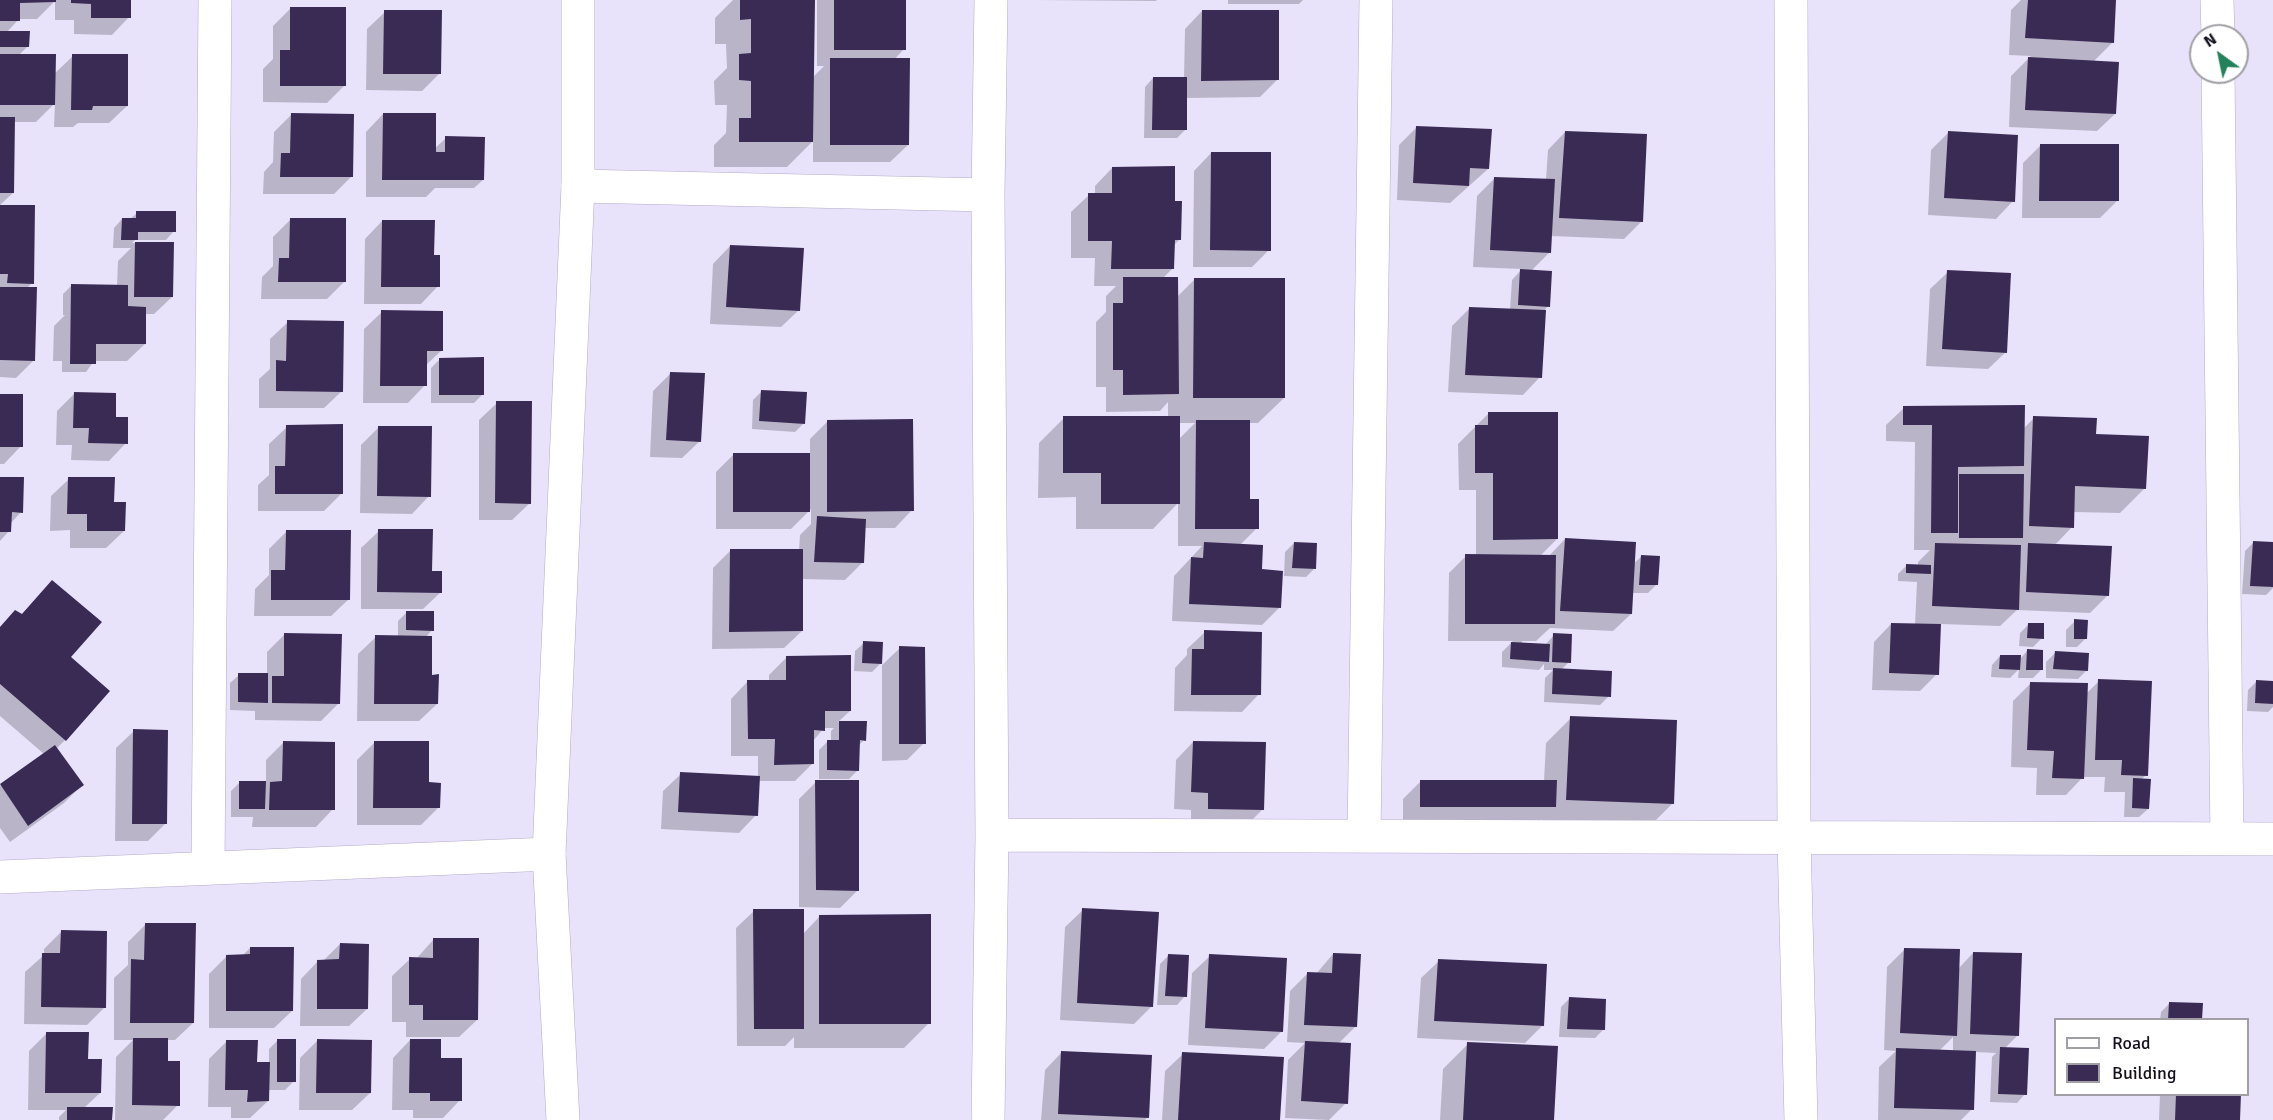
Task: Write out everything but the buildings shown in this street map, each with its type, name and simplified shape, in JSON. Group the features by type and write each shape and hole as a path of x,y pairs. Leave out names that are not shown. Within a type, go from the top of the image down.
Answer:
{"street":[{"path":"208,868 215,0"},
{"path":"563,1120 549,854 578,186 578,0"},
{"path":"988,1120 992,835 988,195 991,0"},
{"path":"1364,836 1376,0"},
{"path":"1791,0 1794,838 1802,1120"},
{"path":"2217,0 2218,24"},
{"path":"2218,84 2227,839"},
{"path":"578,186 988,195"},
{"path":"992,835 2273,839"},
{"path":"0,877 549,854"}]}
